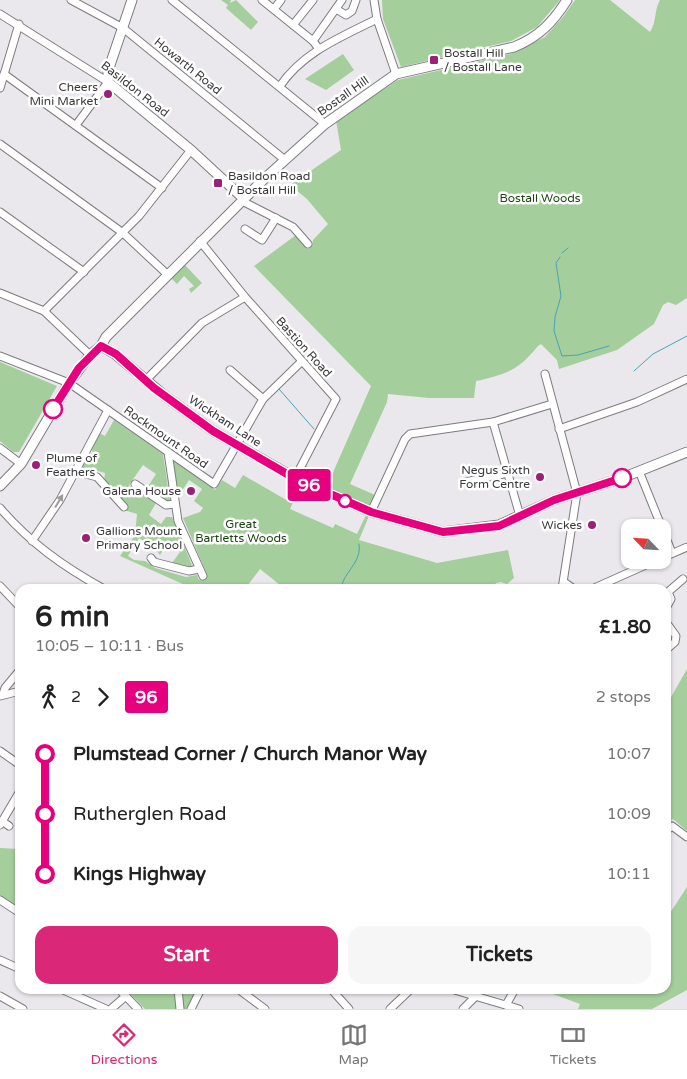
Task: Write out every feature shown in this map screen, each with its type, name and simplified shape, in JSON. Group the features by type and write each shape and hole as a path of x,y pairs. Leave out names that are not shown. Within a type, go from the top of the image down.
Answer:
{"main road":[{"path":"108,82 108,71 132,0"},
{"name":"Bostall Hill","path":"0,486 21,464 69,384 90,355 101,346 106,337 200,241 325,124 396,74 514,47 528,41 546,27 567,0"},
{"name":"Basildon Road","path":"108,82 191,150 243,200"},
{"name":"Wickham Lane","path":"101,346 116,354 145,381 235,446 294,478 371,512 451,533 493,527 554,500 640,471 687,452"}],"street":[{"name":"Howarth Road","path":"71,0 123,28 285,160"},
{"path":"172,0 325,124"},
{"path":"262,0 313,40 319,49"},
{"path":"274,9 281,0"},
{"path":"293,25 313,0"},
{"path":"313,40 342,0"},
{"path":"336,9 346,15 354,8 356,0"},
{"path":"374,0 377,20 396,74"},
{"name":"Basildon Road","path":"0,14 19,24 108,82"},
{"path":"280,86 298,65 319,49 377,20"},
{"path":"0,88 19,24"},
{"path":"4,74 162,188"},
{"path":"76,125 108,82"},
{"path":"0,144 123,233 168,275"},
{"path":"44,311 123,233 162,188 191,150"},
{"path":"243,200 293,227 308,244"},
{"path":"0,212 84,272"},
{"path":"245,229 262,240 276,218"},
{"name":"Bastion Road","path":"200,241 301,362 336,399 294,478"},
{"path":"0,293 44,311 90,355"},
{"path":"145,381 202,324 245,296"},
{"name":"Rockmount Road","path":"0,356 69,384 214,484 235,446"},
{"path":"235,446 263,399 301,362"},
{"path":"230,370 263,399"},
{"path":"545,374 577,493 563,584"},
{"path":"559,429 637,402 687,379"},
{"path":"371,512 407,435 493,422 552,404"},
{"path":"32,542 60,500 108,410"},
{"path":"493,422 520,516"},
{"path":"0,448 21,464"},
{"path":"151,558 154,562 189,571 201,572 178,520 168,452"},
{"path":"75,471 97,478 124,507"},
{"path":"640,471 659,519"},
{"path":"465,482 508,473"},
{"path":"135,484 166,505 175,504"},
{"path":"0,508 32,542 64,566 95,584"},
{"path":"672,553 687,546"},
{"path":"603,584 637,569"},
{"path":"671,589 683,579"},
{"path":"0,586 15,602"},
{"path":"671,629 676,636 675,642 671,646"},
{"path":"1,695 15,676"},
{"path":"1,695 15,692"},
{"path":"0,750 15,761"},
{"path":"9,826 1,823 15,799"},
{"path":"671,827 676,827 687,837"},
{"path":"0,900 15,910"},
{"path":"0,960 15,966"},
{"path":"72,994 106,1009"},
{"path":"178,994 180,1009"},
{"path":"191,1009 198,994"},
{"path":"245,994 265,1009"},
{"path":"336,994 349,1009"},
{"path":"390,1009 406,994"},
{"path":"463,1009 476,994"},
{"path":"483,994 519,1009"},
{"path":"506,1004 512,994"},
{"path":"0,996 23,1009"},
{"path":"111,1009 126,996 138,1009"}],"green space":[{"path":"221,0 231,0 230,3 236,0 258,22 251,30 226,8 228,5"},
{"path":"382,0 560,0 537,27 511,41 401,67 383,19"},
{"name":"Bostall Woods","path":"575,0 610,0 650,32 660,0 687,0 687,298 676,305 668,302 663,305 654,324 617,350 559,369 557,360 541,344 524,361 511,370 476,381 474,398 429,398 388,394 387,402 350,484 375,495 370,506 301,475 306,466 331,477 371,386 254,266 296,235 308,249 312,246 313,240 328,224 307,199 290,185 341,150 336,120 398,80 510,54 545,37"},
{"path":"343,54 354,70 326,90 305,79"},
{"path":"184,264 202,283 191,293 189,289 194,286 184,276 177,284 171,278"},
{"path":"0,362 57,386 19,452 13,452 0,441"},
{"name":"Great Bartletts Woods","path":"114,420 163,454 170,501 167,502 147,488 156,474 143,465 129,485 156,503 149,515 161,524 166,517 172,517 192,565 188,568 172,563 180,552 168,543 160,555 155,548 139,538 128,556 134,560 145,561 155,568 186,577 197,575 199,580 206,572 183,518 200,512 203,508 194,501 202,489 189,480 181,492 177,489 173,461 215,490 222,480 235,488 243,475 288,501 296,485 300,487 290,509 333,528 335,524 357,534 366,515 369,516 359,540 437,563 508,550 514,578 507,584 501,582 496,584 279,584 260,569 249,584 183,584 120,556 135,535 137,514 124,510 104,481 105,473 91,469 89,472 80,471 84,459 88,460 93,451 90,449 99,433 105,436"},
{"path":"687,669 687,831 673,819 671,821 671,697"},
{"path":"0,848 15,849 15,907 0,897"},
{"path":"687,887 687,990 652,1009 578,1009 580,1004 553,994 671,994 671,911"},
{"path":"130,994 195,994 187,1009 145,1009"}],"waterway":[{"path":"562,253 568,248"},
{"path":"560,257 556,263 561,296 555,317 554,331 562,356 578,355 609,346"},
{"path":"634,371 653,354 687,336"},
{"path":"279,389 314,429"},
{"path":"342,584 358,557 359,544"}],"bus line":[{"name":"96","path":"53,409 79,368 101,346 116,354 126,365 154,388 213,431 235,446 294,478 371,512 451,533 499,526 554,500 622,478"}],"place":[{"name":"Bostall Hill / Bostall Lane","path":"434,60"},
{"name":"Cheers Mini Market","path":"108,94"},
{"name":"Basildon Road / Bostall Hill","path":"218,183"},
{"name":"Plume of Feathers","path":"36,465"},
{"name":"Negus Sixth Form Centre","path":"540,477"},
{"name":"Galena House","path":"191,491"},
{"name":"Wickes","path":"592,525"},
{"name":"Gallions Mount Primary School","path":"86,538"}]}
